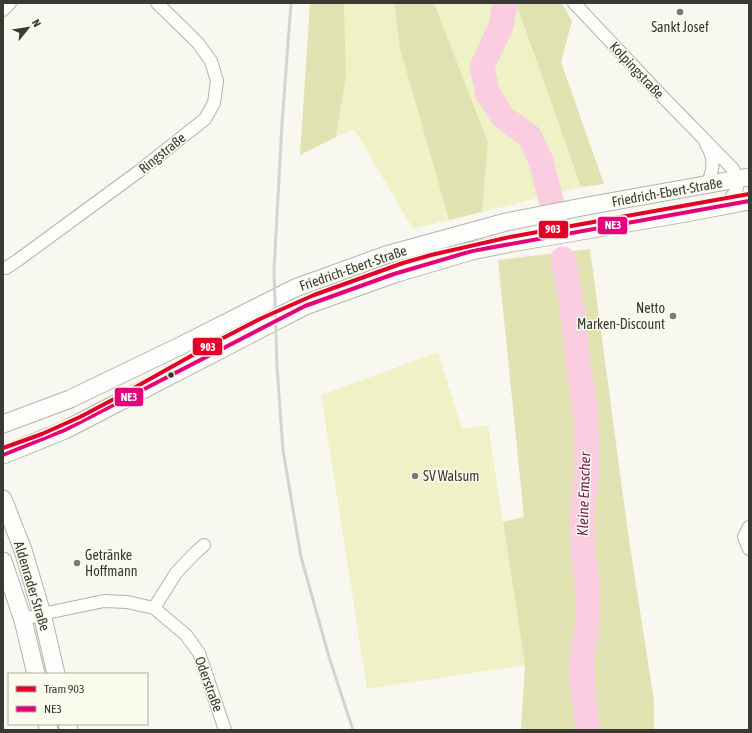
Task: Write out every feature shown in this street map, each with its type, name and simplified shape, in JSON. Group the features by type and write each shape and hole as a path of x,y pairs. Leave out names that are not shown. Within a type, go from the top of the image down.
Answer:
{"main road":[{"name":"Friedrich-Ebert-Straße","path":"3,424 70,399 295,288 386,255 506,222 743,178"},
{"name":"Friedrich-Ebert-Straße","path":"3,455 65,430 305,306 394,274 472,251 749,201"},
{"name":"Aldenrader Straße","path":"3,499 23,550 42,614 56,673"},
{"name":"Aldenrader Straße","path":"3,561 23,620 36,673"}],"street":[{"path":"3,10 10,3"},
{"name":"Ringstraße","path":"3,268 6,268 18,260 138,172 205,119 214,104 217,81 211,61 198,43 157,3"},
{"name":"Kolpingstraße","path":"574,3 701,137 743,178"},
{"name":"Kolpingstraße","path":"701,137 711,152 714,164 712,174 707,184"},
{"path":"724,205 736,192 743,178"},
{"path":"749,527 744,537 749,549"},
{"path":"154,608 176,573 204,545"},
{"name":"Oderstraße","path":"23,620 42,614 104,601 128,602 154,608 186,635 199,653 226,730"}],"green space":[{"path":"310,3 344,3 346,77 336,137 300,155"},
{"path":"344,3 394,3 400,49 449,220 413,229 354,129 336,137 346,77"},
{"path":"394,3 434,3 488,142 482,212 449,220 400,49"},
{"path":"434,3 516,3 581,187 482,212 488,142"},
{"path":"516,3 562,3 572,21 561,62 604,184 581,187"},
{"path":"590,249 628,533 654,701 654,730 521,730 525,665 503,522 524,517 498,260"},
{"name":"SV Walsum","path":"438,352 462,429 488,425 525,665 367,689 321,395"}],"waterway":[{"name":"Kleine Emscher","path":"504,3 505,5 501,26 482,67 488,94 503,117 530,137 541,161 551,200"},
{"name":"Kleine Emscher","path":"563,259 572,307 586,416 587,473 582,512 583,554 588,589 587,628 582,656 582,681 587,730"}],"railway":[{"path":"291,3 282,124 274,270 277,367 283,450 301,557 329,657 353,730"}],"tram line":[{"name":"903","path":"3,448 42,434 80,417 262,318 314,295 403,263 510,237 749,194"}],"transit line":[{"name":"NE3","path":"3,455 65,430 305,306 394,274 472,251 749,201"}],"place":[{"name":"Sankt Josef","path":"680,12"},
{"name":"Netto Marken-Discount","path":"673,316"},
{"name":"SV Walsum","path":"415,476"},
{"name":"Getränke Hoffmann","path":"77,563"}]}
